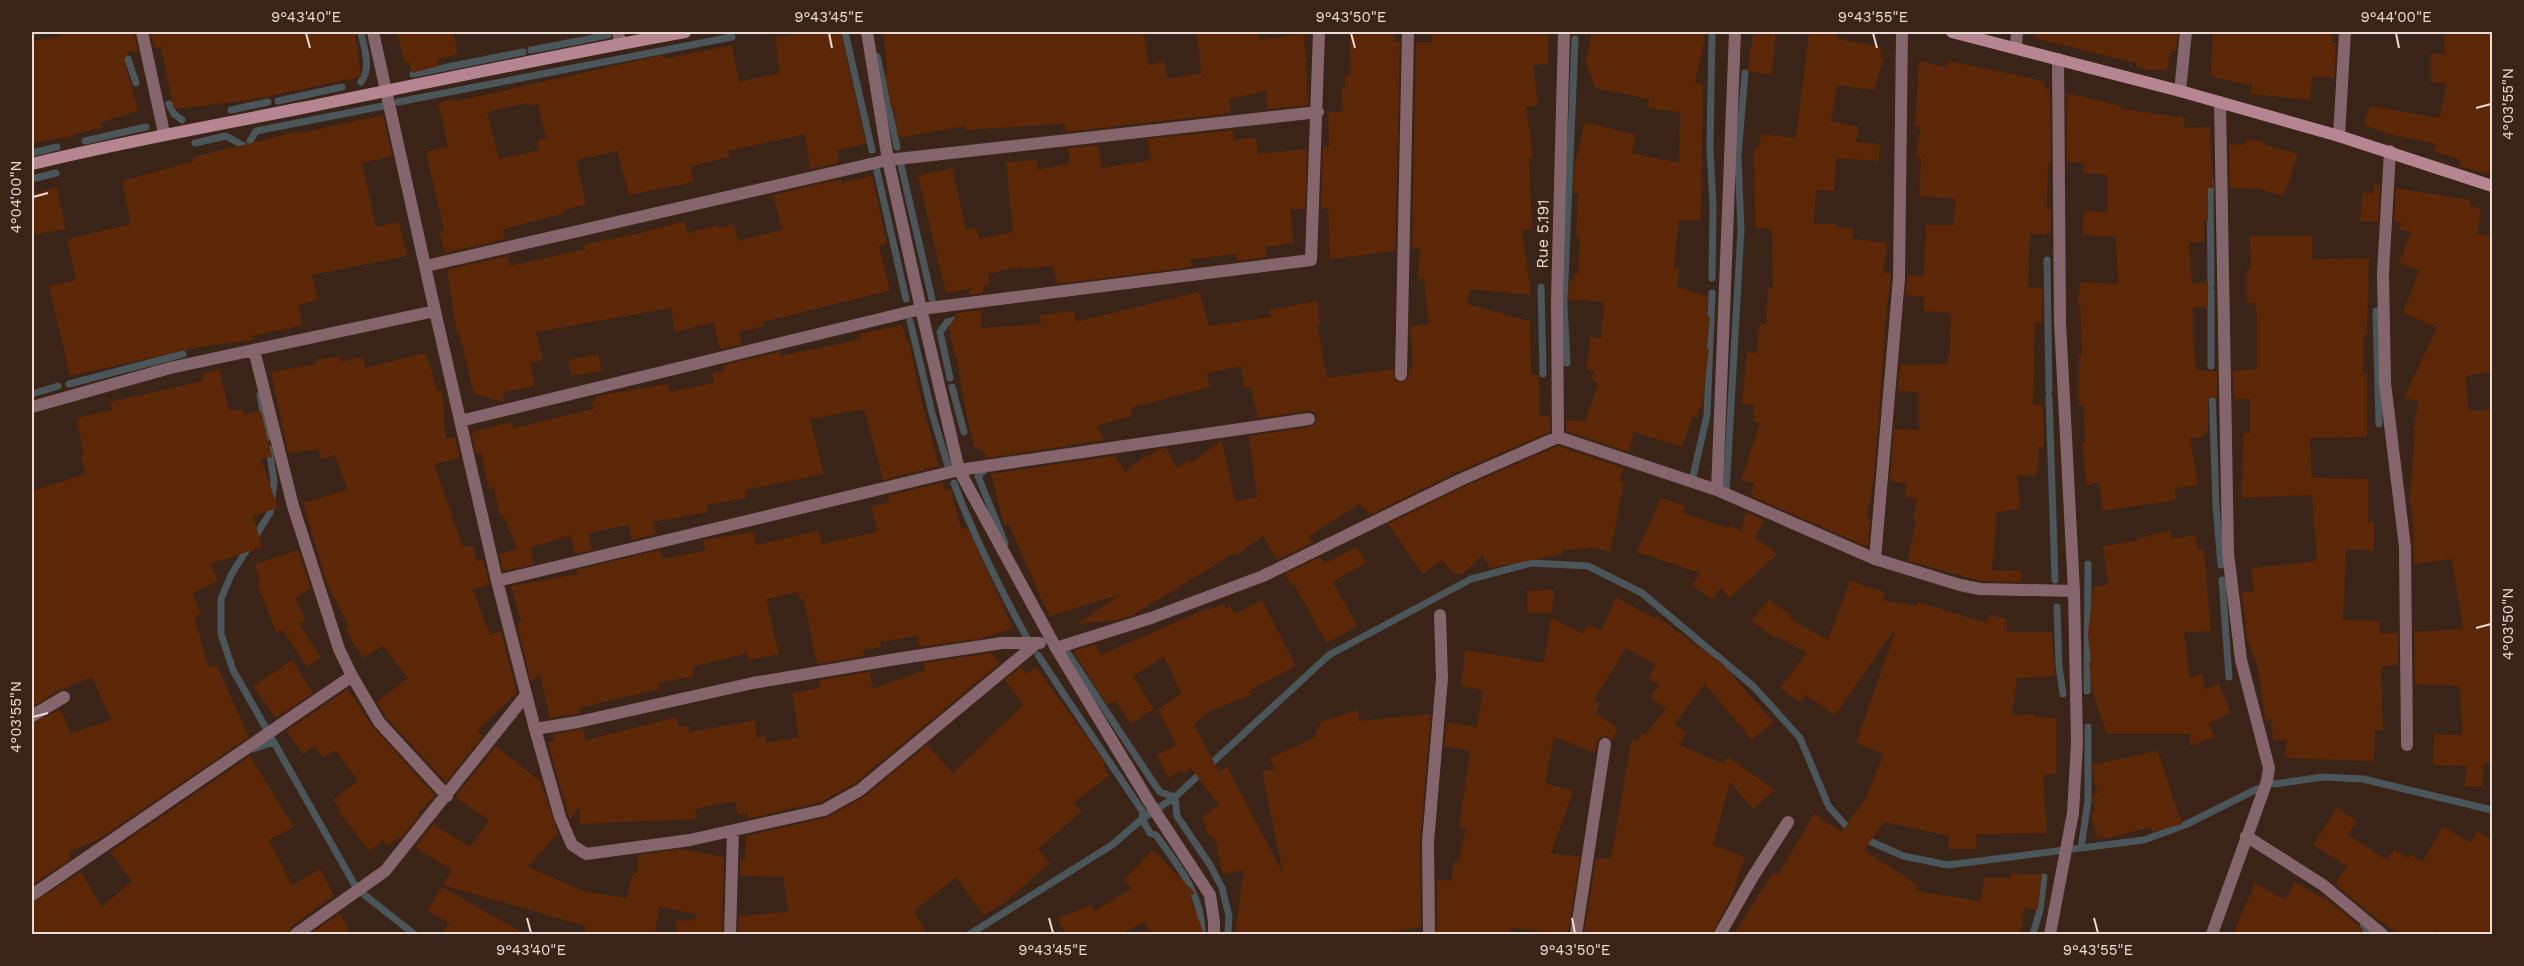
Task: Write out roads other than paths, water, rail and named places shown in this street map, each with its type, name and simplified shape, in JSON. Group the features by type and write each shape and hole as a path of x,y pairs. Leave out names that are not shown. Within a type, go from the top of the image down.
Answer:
{"main road":[{"path":"32,164 164,133 386,90 619,37 685,32"},
{"path":"1952,32 2180,91 2340,136 2493,186"}],"street":[{"path":"142,32 164,133"},
{"path":"373,32 497,581 535,729 560,817 572,845 586,854 690,840 824,810 860,790 1036,643"},
{"path":"867,32 888,159 959,470 1055,646 1151,805 1210,896 1214,934"},
{"path":"460,421 921,309 1311,260 1319,32"},
{"path":"1401,375 1408,32"},
{"name":"Rue 5.191","path":"1558,437 1557,300 1564,32"},
{"path":"1717,490 1735,32"},
{"path":"1875,559 1899,278 1902,32"},
{"path":"2016,48 2018,32"},
{"path":"2180,91 2186,32"},
{"path":"2340,136 2345,32"},
{"path":"2050,934 2073,813 2076,743 2074,591 2060,322 2058,59"},
{"path":"2212,934 2267,781 2269,768 2241,660 2228,553 2220,102"},
{"path":"426,266 888,159 1317,112"},
{"path":"2390,151 2383,273 2385,383 2405,547 2407,745"},
{"path":"32,407 170,368 435,311"},
{"path":"254,350 293,506 339,649 352,676 380,722 447,796"},
{"path":"497,581 959,470 1309,419"},
{"path":"535,729 830,670 1002,643 1036,643 1055,646 1151,618 1254,580 1460,480 1558,437 1717,490 1875,559 1960,585 1980,589 2074,591"},
{"path":"1431,934 1428,842 1442,678 1440,615"},
{"path":"32,895 352,676"},
{"path":"296,934 385,871 526,695"},
{"path":"32,716 64,697"},
{"path":"1576,934 1605,744"},
{"path":"1720,934 1788,822"},
{"path":"730,934 733,831"},
{"path":"2246,836 2323,885 2382,934"}],"waterway":[{"path":"361,32 367,64 361,82"},
{"path":"845,32 872,150"},
{"path":"1712,32 1710,147 1713,206 1712,278"},
{"path":"588,39 608,35"},
{"path":"398,102 732,37"},
{"path":"1567,363 1564,304 1575,39"},
{"path":"562,44 584,40"},
{"path":"531,50 558,45"},
{"path":"413,74 523,52"},
{"path":"877,56 897,147"},
{"path":"128,59 136,83"},
{"path":"1726,493 1741,230 1738,156 1745,73"},
{"path":"278,101 342,87"},
{"path":"231,110 268,102"},
{"path":"169,104 174,114 182,120"},
{"path":"250,141 256,131 383,106"},
{"path":"85,141 146,127"},
{"path":"195,143 226,136 244,146"},
{"path":"32,153 57,147"},
{"path":"901,165 932,299"},
{"path":"876,167 906,299"},
{"path":"32,179 56,173"},
{"path":"2210,180 2211,285"},
{"path":"2047,260 2049,390"},
{"path":"1541,287 1543,374"},
{"path":"2211,291 2211,366"},
{"path":"1692,481 1707,415 1712,293"},
{"path":"2376,311 2379,424"},
{"path":"950,378 940,332 947,322 960,319"},
{"path":"910,321 932,413 948,466"},
{"path":"69,384 183,354"},
{"path":"32,394 58,386"},
{"path":"952,387 964,432"},
{"path":"2212,389 2216,506 2221,565"},
{"path":"260,395 267,438"},
{"path":"2049,396 2055,580"},
{"path":"269,449 274,481 270,513 231,575 221,599 221,634 233,670 357,889 414,934"},
{"path":"988,467 978,476 1005,543"},
{"path":"954,483 988,562 1027,638"},
{"path":"970,934 1112,845 1142,819 1175,797 1329,655 1471,579 1531,563 1588,566 1642,593 1754,687 1800,738 1829,807 1851,831"},
{"path":"2087,691 2088,564"},
{"path":"2222,580 2229,677"},
{"path":"2057,607 2059,666 2063,694"},
{"path":"1067,652 1160,792 1175,797 1177,816 1210,865 1222,888 1229,916 1228,934"},
{"path":"1038,655 1065,696"},
{"path":"1065,696 1143,812 1142,819 1150,833 1156,835 1188,882 1198,906 1202,934"},
{"path":"2081,848 2088,801 2088,727"},
{"path":"253,749 273,742"},
{"path":"2275,784 2323,777 2363,779 2492,810"},
{"path":"1863,838 1903,856 1948,865 2144,840 2185,825 2257,789"},
{"path":"2033,934 2040,910 2044,877"},
{"path":"2363,927 2372,934"}]}
